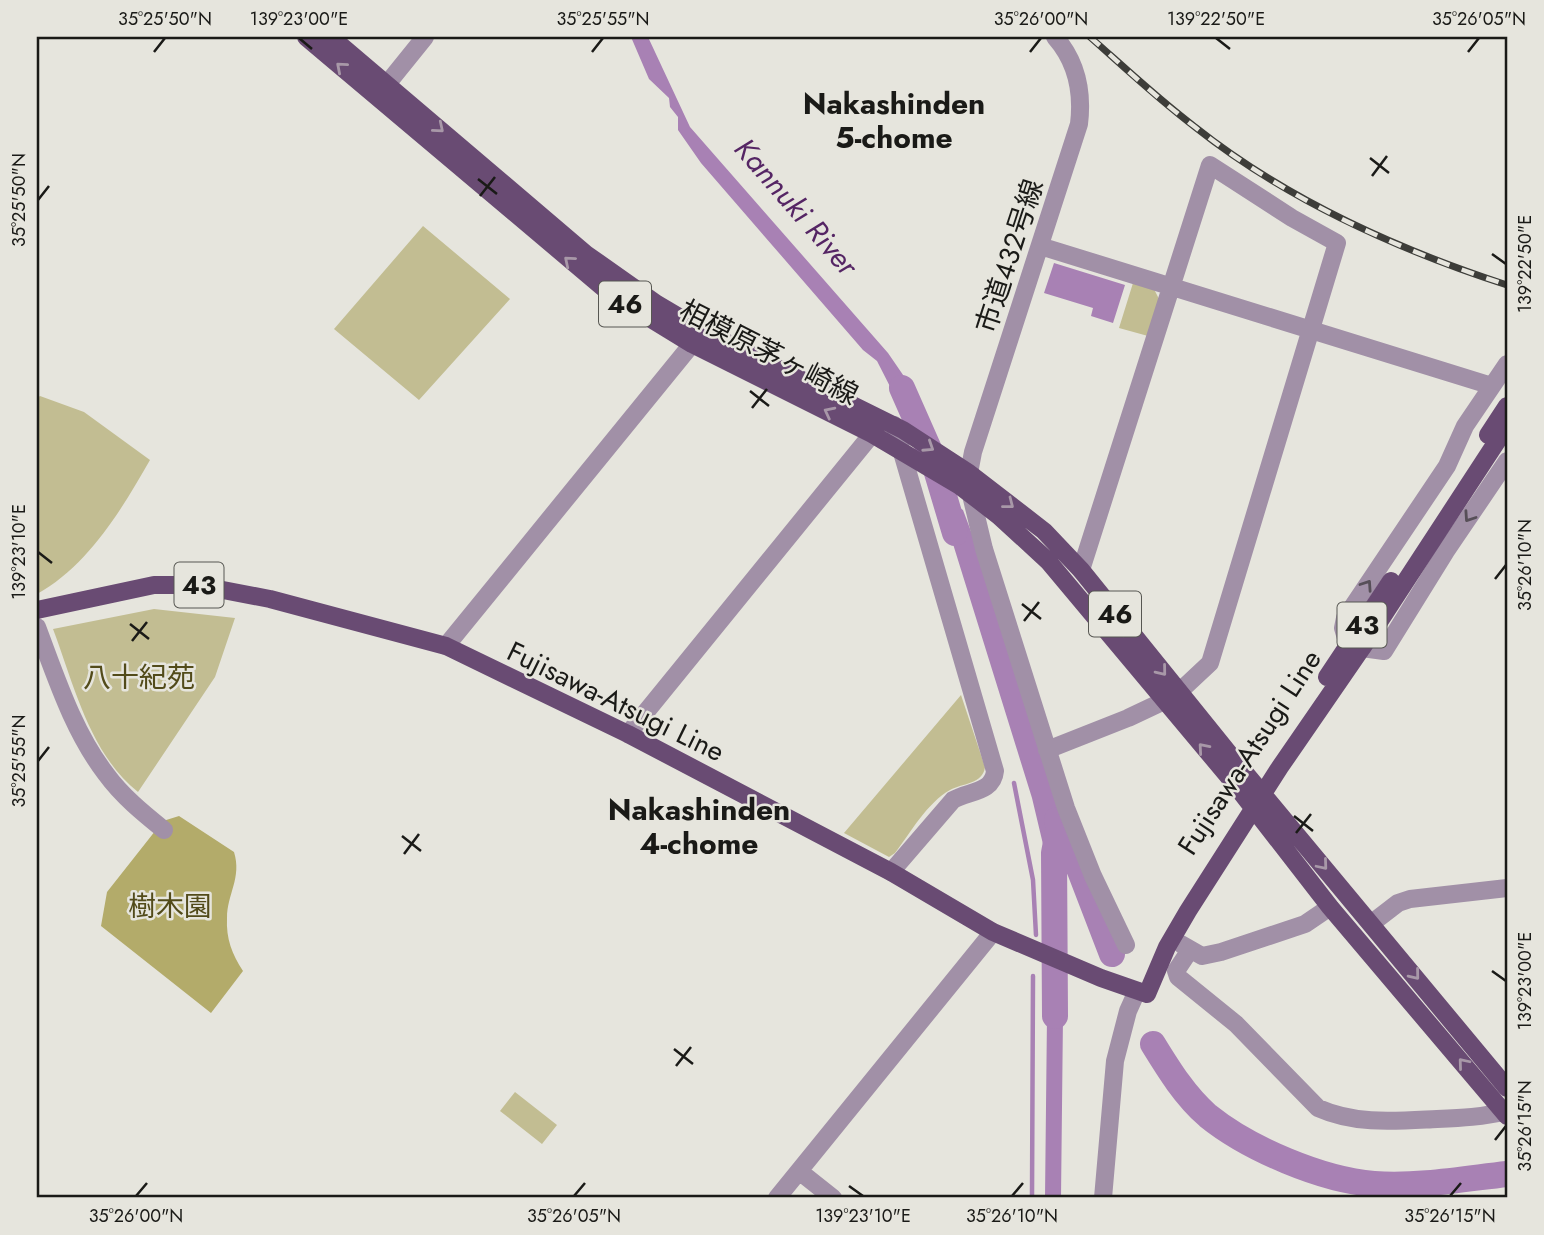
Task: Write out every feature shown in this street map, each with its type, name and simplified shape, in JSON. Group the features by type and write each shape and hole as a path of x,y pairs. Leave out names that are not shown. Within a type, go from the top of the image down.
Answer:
{"main road":[{"name":"相模原茅ヶ崎線","path":"306,37 382,91 622,280 701,330 899,428 964,479"},
{"name":"相模原茅ヶ崎線","path":"331,37 382,91 612,295 692,344 872,434 906,454 964,479"},
{"name":"Fujisawa-Atsugi Line","path":"1142,992 1250,805 1472,469 1507,406"},
{"name":"Fujisawa-Atsugi Line","path":"1472,469 1507,426"},
{"name":"46","path":"964,479 1044,531 1081,570 1250,805 1330,907 1506,1113"},
{"name":"46","path":"964,479 1048,561 1171,697 1260,789 1507,1088"},
{"name":"Fujisawa-Atsugi Line","path":"37,610 154,585 197,584 283,602 446,646 628,734 891,872 993,932 1069,966 1142,992"},
{"name":"Fujisawa-Atsugi Line","path":"1142,992 1168,927 1250,805"}],"street":[{"path":"382,91 425,37"},
{"name":"市道432号線","path":"964,479 1079,124 1081,106 1077,74 1070,57 1055,37"},
{"path":"1047,750 1128,718 1171,697 1210,663 1337,243 1292,218 1210,165 1081,570"},
{"path":"1040,246 1492,386"},
{"path":"446,646 692,344"},
{"path":"1507,364 1465,426 1447,466 1345,618 1343,628 1355,647 1384,651 1446,551 1507,461"},
{"path":"891,872 953,800 965,793 989,786 995,771 899,428"},
{"path":"628,734 872,434"},
{"path":"964,479 1066,808 1093,876 1126,945"},
{"path":"37,627 75,725 105,773 132,804 164,830"},
{"path":"1372,923 1398,903 1410,899 1507,888"},
{"path":"1172,939 1202,956 1305,924 1330,907"},
{"path":"777,1198 993,932"},
{"path":"1189,950 1176,971 1178,977 1236,1024 1318,1108 1335,1116 1383,1122 1471,1118 1506,1113"},
{"path":"1103,1198 1115,1061 1128,1011 1142,992"},
{"path":"799,1171 833,1198"}],"green space":[{"path":"423,226 510,299 419,400 334,329"},
{"path":"1133,283 1154,289 1159,299 1148,336 1119,328"},
{"path":"40,396 84,412 150,460 128,498 88,552 55,582 37,594 37,398"},
{"name":"八十紀苑","path":"154,609 235,618 215,677 138,792 107,758 85,717 53,629"},
{"path":"961,695 985,767 981,777 950,790 934,802 895,853 889,857 844,833"},
{"name":"樹木園","path":"179,816 234,852 236,861 227,926 230,946 243,971 211,1013 101,926 107,892 163,821"},
{"path":"515,1092 557,1125 542,1144 500,1111"}],"shaded area":[{"path":"631,37 648,37 690,127 888,353 912,388 932,427 903,412 877,361 863,350 701,163 678,130 678,117 670,107 669,98 649,79"},
{"path":"1054,263 1125,285 1113,323 1091,316 1093,308 1044,293"},
{"path":"934,491 963,510 1075,848 1047,861 1032,798 944,515"}],"waterway":[{"path":"902,388 932,456 955,533"},
{"path":"1014,783 1033,880 1036,935"},
{"path":"1057,820 1072,850 1112,954"},
{"path":"1055,1016 1054,853 1059,826"},
{"path":"1032,1198 1033,976"},
{"path":"1053,1198 1055,1016"},
{"path":"1153,1044 1171,1073 1208,1116 1244,1140 1287,1161 1332,1176 1374,1184 1441,1182 1507,1174"}],"railway":[{"path":"1090,37 1181,116 1230,153 1305,200 1424,255 1507,285"}],"district":[{"name":"Nakashinden 5-chome","path":"894,121"},
{"name":"Nakashinden 4-chome","path":"699,827"}],"water label":[{"name":"Kannuki River","path":"796,207"}]}
